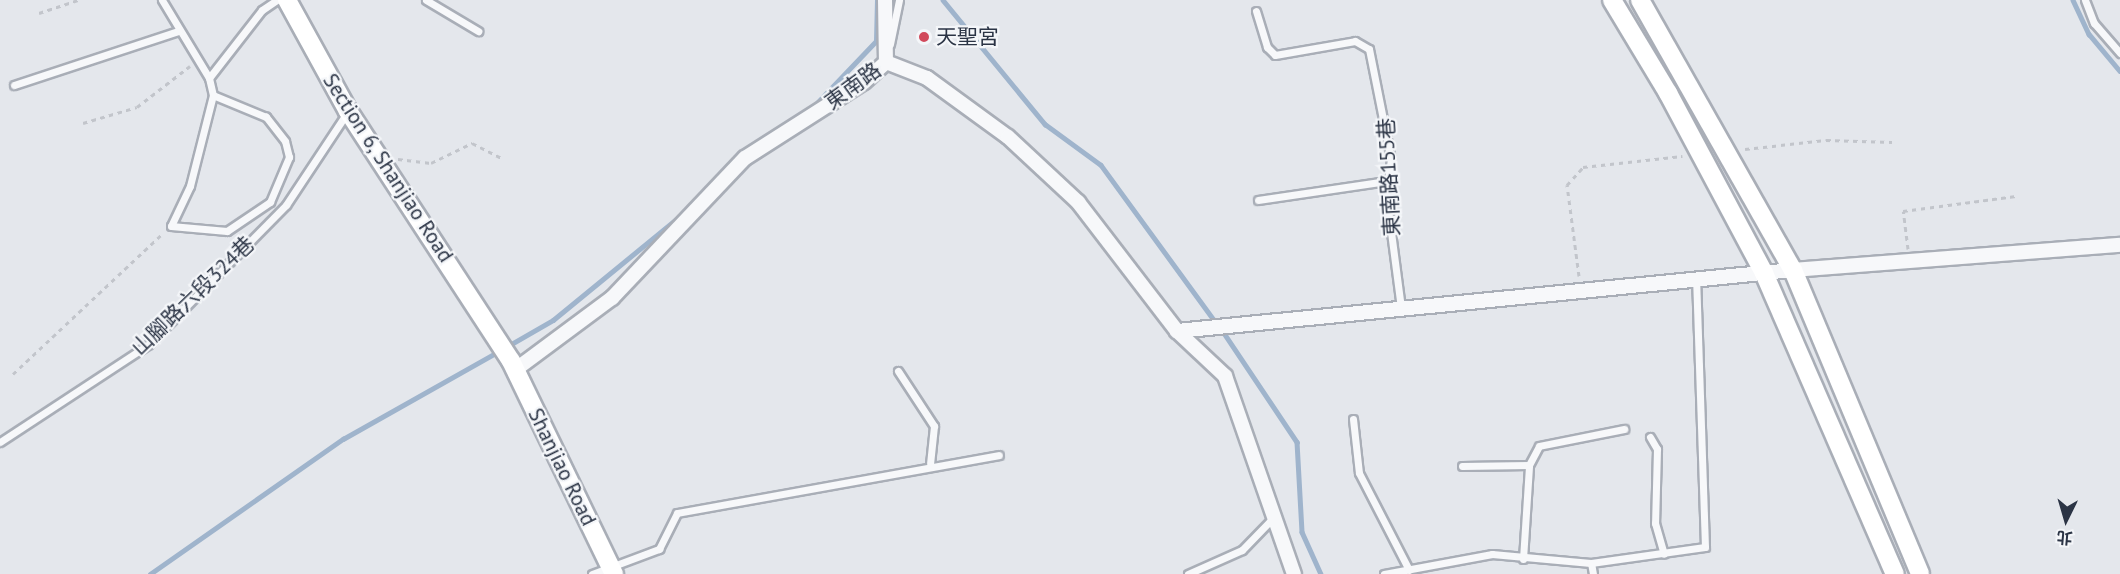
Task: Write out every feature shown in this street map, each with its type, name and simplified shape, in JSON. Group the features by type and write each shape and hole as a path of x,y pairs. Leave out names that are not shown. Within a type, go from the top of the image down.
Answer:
{"street":[{"name":"Section 6, Shanjiao Road","path":"287,0 348,111 513,365"},
{"path":"885,0 886,62"},
{"path":"1612,0 1701,154 1764,273 1895,574"},
{"path":"1640,0 1728,151 1793,270 1920,574"},
{"name":"東南路","path":"513,365 612,298 745,158 864,82 886,62 927,78 1008,137 1078,202 1177,331 1225,376 1294,574"},
{"path":"1177,331 1793,270 2120,245"},
{"name":"Shanjiao Road","path":"513,365 613,572"}],"lane":[{"path":"162,0 196,61 209,78 213,95 190,186 171,226 227,231 270,202 289,157 285,141 266,117 213,95"},
{"path":"209,78 262,10 278,0"},
{"path":"426,0 477,32"},
{"path":"886,62 899,0"},
{"path":"2085,0 2094,23 2120,53"},
{"name":"東南路155巷","path":"1256,11 1267,47 1275,55 1355,41 1369,49 1383,100 1391,159 1387,182 1401,308"},
{"path":"15,85 178,31"},
{"name":"山腳路六段324巷","path":"0,442 149,344 286,205 348,111"},
{"path":"1258,200 1387,182"},
{"path":"1384,574 1492,554 1523,559 1591,563 1706,547 1696,280"},
{"path":"898,371 934,426 930,463"},
{"path":"1353,419 1359,472 1409,570"},
{"path":"1523,559 1529,465 1539,446 1624,429"},
{"path":"1650,437 1657,449 1655,523 1664,554"},
{"path":"592,574 613,572 659,549 676,513 930,463 999,455"},
{"path":"1462,466 1529,465"},
{"path":"1188,574 1242,550 1273,518"},
{"path":"1591,563 1593,574"}],"path":[{"path":"39,13 78,0"},
{"path":"82,123 137,107 196,61"},
{"path":"1728,151 1826,140 1892,142"},
{"path":"385,165 402,158 431,163 472,143 503,159"},
{"path":"1581,290 1567,185 1583,167 1701,154"},
{"path":"1910,261 1903,211 2016,196"},
{"path":"13,374 171,226"}],"waterway":[{"path":"813,107 876,41 877,0"},
{"path":"943,0 1045,124 1101,165 1217,324"},
{"path":"2073,0 2089,34 2120,71"},
{"path":"506,347 553,320 686,211"},
{"path":"1222,330 1297,442 1302,532 1321,574"},
{"path":"150,574 343,439 499,351"}],"place":[{"name":"天聖宮","path":"924,37"}]}
